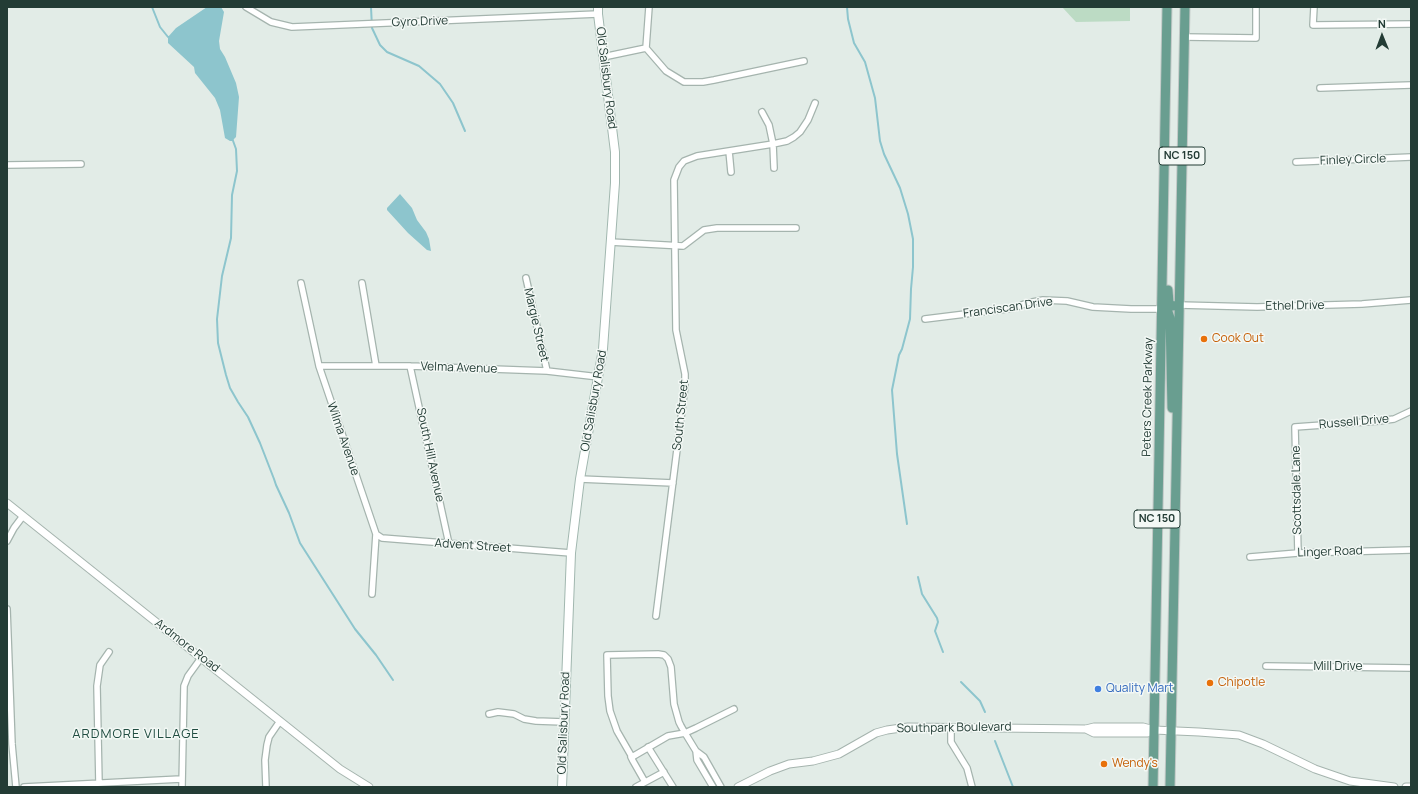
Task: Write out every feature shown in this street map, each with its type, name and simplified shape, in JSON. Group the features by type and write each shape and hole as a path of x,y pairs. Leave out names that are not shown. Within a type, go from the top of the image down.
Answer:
{"main road":[{"name":"Peters Creek Parkway","path":"1153,787 1167,7"},
{"name":"NC 150","path":"1170,787 1185,7"},
{"name":"Old Salisbury Road","path":"562,787 571,553 580,479 603,349 615,183 615,152 598,11"},
{"path":"1163,224 1168,232 1169,303 1172,306 1179,305"},
{"path":"1162,309 1168,312 1170,318 1171,396 1172,408 1177,418"}],"street":[{"name":"Gyro Drive","path":"246,7 271,22 292,27 598,11"},
{"path":"649,7 646,48 666,71 684,82 703,82 804,61"},
{"path":"1184,37 1256,38 1256,7"},
{"path":"1314,7 1314,26 1411,24"},
{"path":"603,57 646,48"},
{"path":"1320,88 1411,85"},
{"path":"731,172 729,151 787,141 800,132 808,120 814,103"},
{"path":"762,112 769,125 773,144 774,168"},
{"name":"South Street","path":"656,616 685,386 685,374 676,330 674,180 679,167 684,161 697,156 729,151"},
{"name":"Finley Circle","path":"1296,162 1411,157"},
{"path":"7,165 81,164"},
{"path":"610,242 683,246 704,230 717,228 796,228"},
{"name":"Margie Street","path":"526,278 547,371"},
{"name":"Wilma Avenue","path":"301,283 318,366 376,534 372,594"},
{"path":"362,283 376,366"},
{"name":"Franciscan Drive","path":"925,319 1014,308 1027,303 1043,300 1067,301 1098,307 1162,309"},
{"name":"Ethel Drive","path":"1179,305 1257,307 1362,304 1411,300"},
{"name":"Velma Avenue","path":"318,366 410,366 547,371 599,377"},
{"name":"South Hill Avenue","path":"410,366 449,544"},
{"name":"Russell Drive","path":"1295,427 1394,419 1411,411"},
{"name":"Scottsdale Lane","path":"1295,427 1298,554"},
{"path":"580,479 673,483"},
{"name":"Ardmore Road","path":"7,503 340,769 369,787"},
{"path":"7,540 14,528 24,516"},
{"name":"Advent Street","path":"376,534 382,538 571,553"},
{"name":"Linger Road","path":"1250,557 1411,550"},
{"path":"7,609 9,744 16,787"},
{"path":"99,784 97,686 100,665 109,652"},
{"path":"645,782 617,730 610,711 608,700 607,655 658,654 667,658 671,667 679,722 696,751 704,757 721,787"},
{"path":"182,787 184,686 188,676 201,658"},
{"name":"Mill Drive","path":"1266,666 1411,668"},
{"path":"631,757 668,736 685,732 734,709"},
{"path":"489,714 498,712 514,714 524,719 536,721 564,722"},
{"path":"266,787 265,760 267,745 269,737 280,721"},
{"name":"Southpark Boulevard","path":"738,787 770,771 789,764 814,761 839,754 876,734 887,730 908,727 951,727 1086,729 1094,733 1147,733 1154,730 1239,735 1263,744 1315,769 1348,780 1394,787"},
{"path":"951,727 951,742 967,768 972,787"},
{"path":"648,747 673,787"},
{"path":"696,751 697,760 713,787"},
{"path":"636,787 664,772"},
{"path":"24,787 182,779"},
{"path":"1406,787 1411,787"}],"green space":[{"path":"1062,7 1130,7 1130,21 1076,22"}],"water":[{"path":"207,7 221,7 224,12 219,41 220,49 236,83 239,97 236,137 232,141 225,138 220,110 215,98 195,73 194,67 168,43 168,37 176,28"},
{"path":"400,194 412,208 417,220 426,232 431,251 427,250 408,233 387,210 387,208"}],"waterway":[{"path":"152,7 160,27 168,37 171,37"},
{"path":"371,7 372,28 380,45 387,52 419,66 440,84 453,103 465,131"},
{"path":"847,7 848,19 854,43 865,62 875,98 880,141 884,154 900,188 908,214 913,239 910,319 899,355 892,390 897,454 907,524"},
{"path":"232,138 236,149 237,171 232,195 231,238 222,276 217,319 218,343 226,375 230,388 248,417 260,443 300,543 355,629 376,655 393,680"},
{"path":"918,577 922,594 937,618 938,622 935,631 943,652"},
{"path":"961,682 980,701 985,712"},
{"path":"995,741 1013,787"}],"place":[{"name":"Cook Out","path":"1204,339"},
{"name":"Chipotle","path":"1210,683"},
{"name":"Quality Mart","path":"1098,689"},
{"name":"Wendy's","path":"1104,764"}],"district":[{"name":"ARDMORE VILLAGE","path":"136,734"}]}
